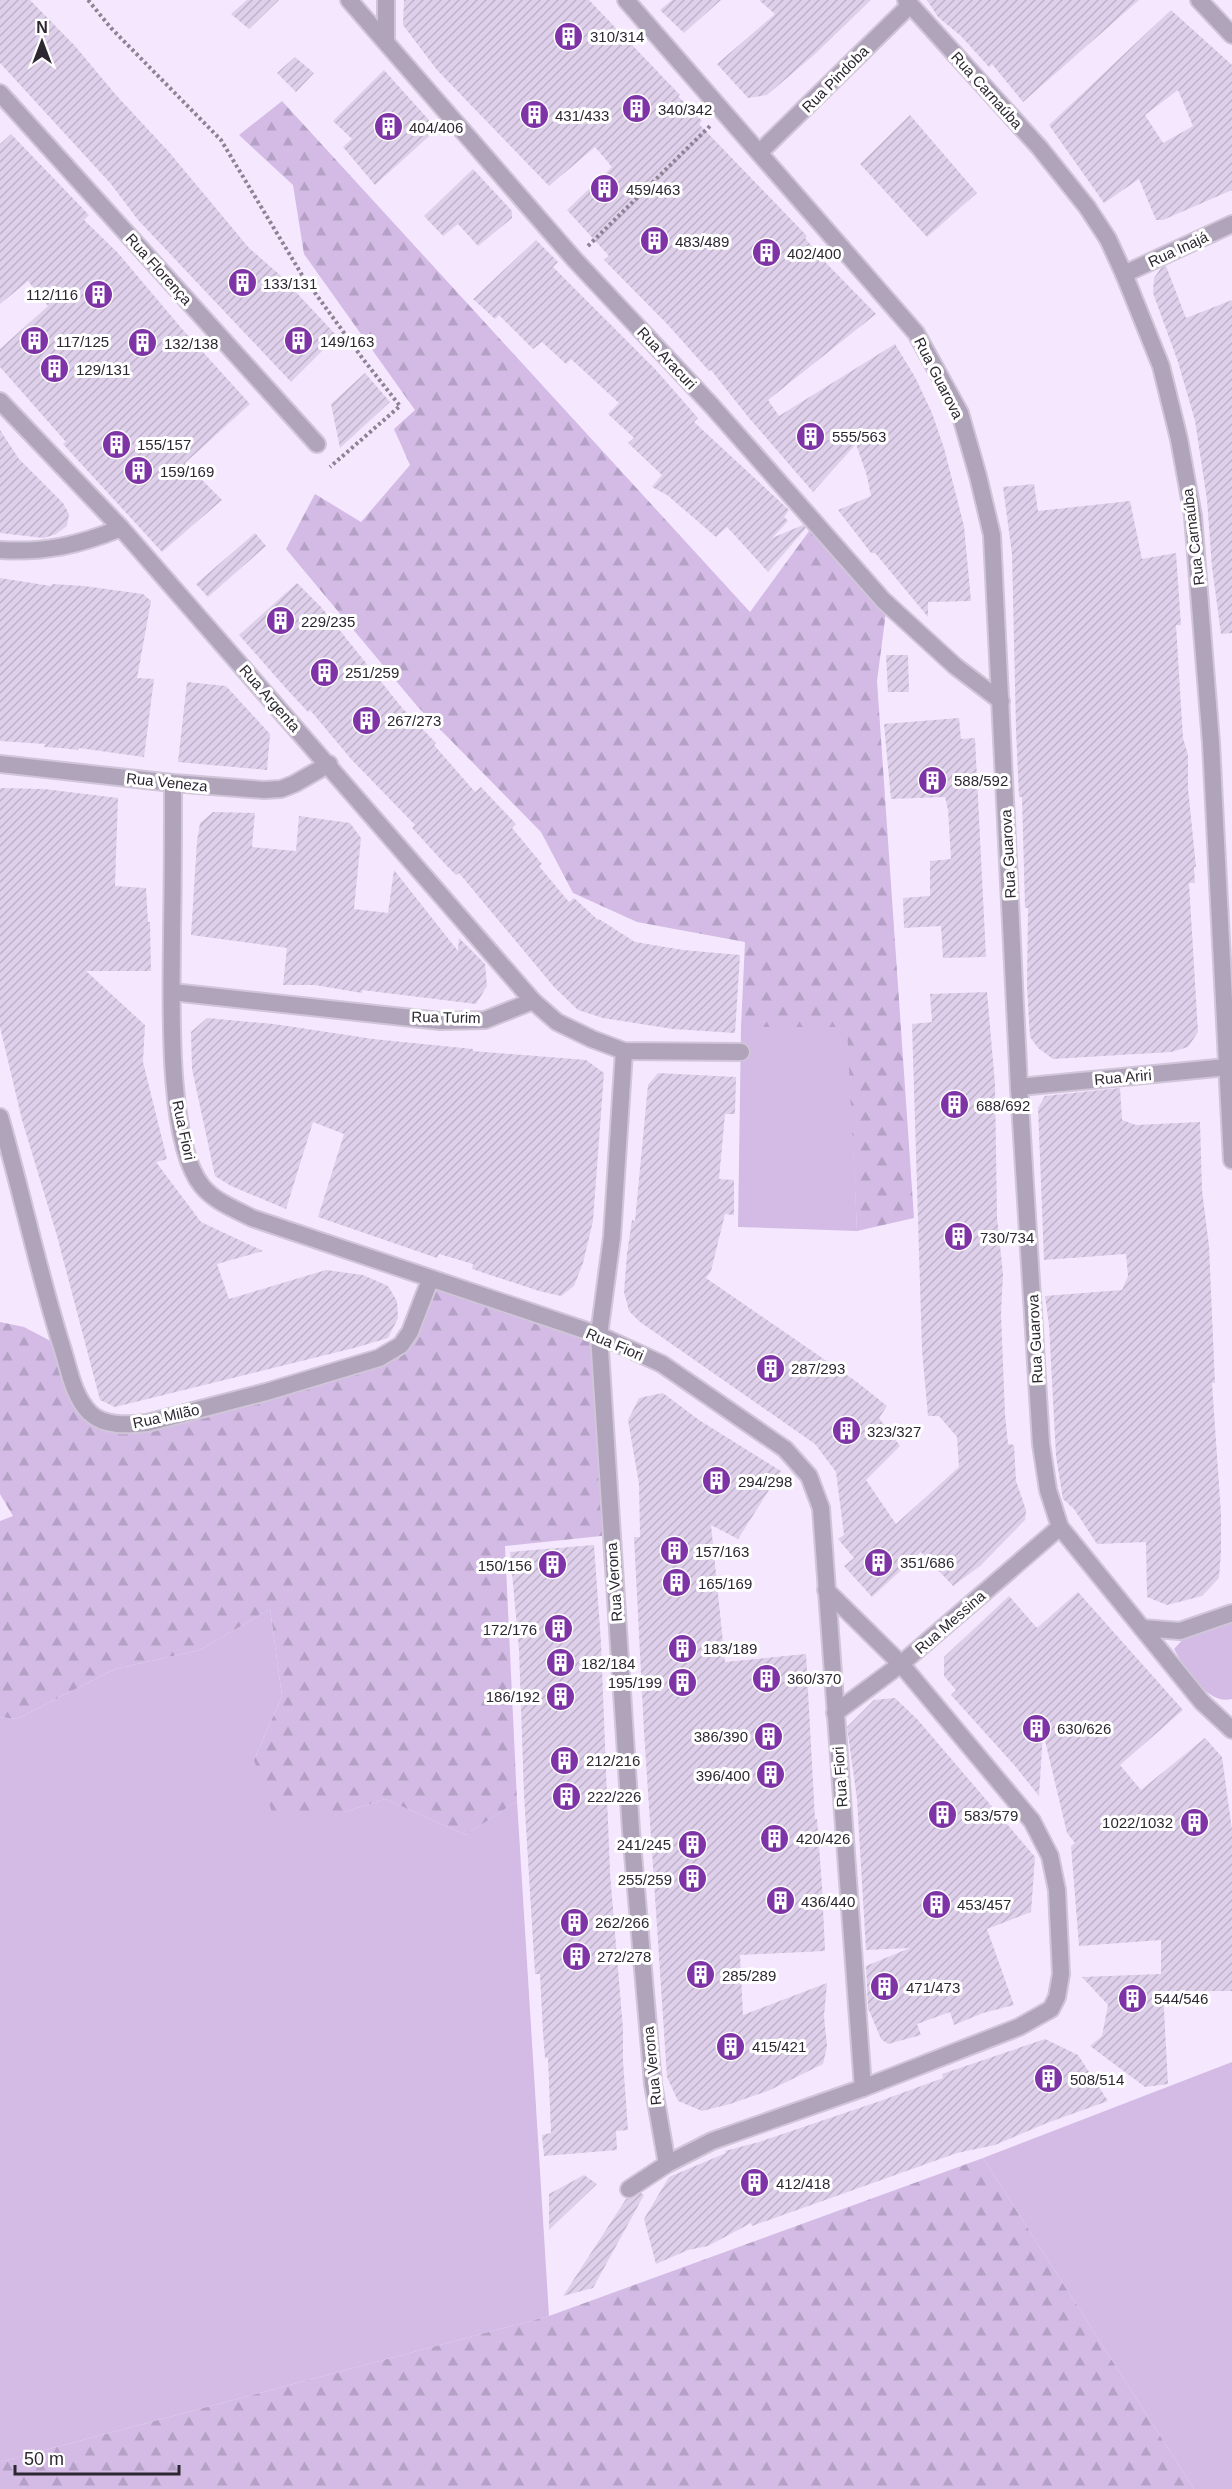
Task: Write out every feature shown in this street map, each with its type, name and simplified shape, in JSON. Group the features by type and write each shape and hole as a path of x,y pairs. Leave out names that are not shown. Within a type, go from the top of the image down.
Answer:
{"street":[{"name":"Rua Aracuri","path":"349,0 575,260 712,406 883,600 955,666 1001,701"},
{"path":"386,0 386,40"},
{"name":"Rua Guarova","path":"626,0 916,333 960,413 992,535 1019,1087 1041,1444 1048,1490 1060,1527 1202,1702 1232,1730"},
{"path":"1199,0 1232,35"},
{"name":"Rua Pindoba","path":"760,152 908,2"},
{"name":"Rua Carnaúba","path":"908,2 1039,147 1087,207 1108,238 1161,366 1179,439 1193,516 1211,743 1232,1160"},
{"name":"Rua Florença","path":"0,93 317,444"},
{"name":"Rua Inajá","path":"1124,274 1232,224"},
{"name":"Rua Argenta","path":"0,401 121,528 329,764 533,1001"},
{"path":"0,550 23,552 58,548 84,543 121,528"},
{"name":"Rua Veneza","path":"0,764 228,789 264,790 281,789 309,777 329,764"},
{"name":"Rua Fiori","path":"173,783 172,992 175,1085 183,1138 192,1168 202,1186 218,1200 252,1218 430,1280 599,1335 662,1364 785,1449 809,1476 821,1508 863,2088"},
{"name":"Rua Turim","path":"172,992 441,1021 485,1020 533,1001"},
{"path":"533,1001 556,1022 624,1051 741,1052"},
{"name":"Rua Verona","path":"624,1051 612,1237 599,1335 632,1842 653,2084 667,2164"},
{"name":"Rua Ariri","path":"1019,1087 1227,1067"},
{"name":"Rua Milão","path":"0,1117 45,1295 79,1400 92,1415 107,1422 127,1425 147,1423 266,1392 379,1358 401,1344 410,1332 430,1280"},
{"name":"Rua Messina","path":"835,1713 901,1664 1060,1527"},
{"path":"629,2189 667,2164 712,2141 863,2088 1019,2027 1051,2009 1057,1997 1061,1974 1057,1890 1050,1856 1032,1821 901,1664 826,1590"},
{"path":"1142,1628 1180,1631 1232,1613"}],"path":[{"path":"88,0 111,28 221,140 302,275 400,406 330,466"},
{"path":"575,260 725,111"}],"green space":[{"path":"282,101 750,612 815,523 886,612 877,681 914,1218 857,1231 847,1027 741,1027 745,942 637,922 573,893 541,832 417,706 286,549 315,494 361,522 410,465 394,429 415,410 304,254 293,185 239,135"},
{"path":"741,1027 848,1027 857,1231 738,1227"},
{"path":"430,1280 599,1335 611,1535 505,1546 517,1801 466,1835 385,1799 345,1812 272,1812 254,1760 282,1696 270,1609 200,1650 115,1669 17,1719 0,1717 0,1521 13,1516 0,1494 0,1322 24,1327 62,1347 92,1415 147,1423 379,1358 417,1317"},
{"path":"270,1609 282,1696 254,1760 345,1812 385,1799 466,1835 517,1801 549,2316 0,2462 0,1717 17,1719 115,1669 200,1650"},
{"path":"1232,1622 1232,1699 1223,1700 1214,1697 1197,1683 1174,1649 1186,1636"},
{"path":"1232,2062 1232,2489 1194,2489 983,2158"},
{"path":"983,2158 1194,2489 0,2489 0,2462 549,2316"}],"building":[{"path":"0,0 30,0 75,46 116,95 169,152 249,248 280,275 337,336 291,382 138,220 111,184 0,63"},
{"path":"247,0 279,0 249,29 231,14"},
{"path":"404,0 589,0 680,95 678,96 702,121 699,124 807,236 805,238 826,263 876,314 768,400 779,416 895,344 915,377 932,413 944,448 964,526 971,601 928,602 928,617 875,553 871,553 838,510 871,496 856,444 813,492 711,370 709,371 669,326 604,260 609,256 567,210 612,167 595,147 549,186 437,70 403,25"},
{"path":"672,0 721,0 684,33 660,10"},
{"path":"759,0 871,0 815,54 767,95 748,98 717,64 775,14"},
{"path":"927,0 1139,0 1023,102 992,64 989,67 961,36 938,17"},
{"path":"1171,10 1232,65 1232,190 1163,220 1156,220 1139,179 1104,203 1049,125","holes":["1178,90 1193,126 1163,143 1145,115"]},
{"path":"295,57 314,73 296,92 277,73"},
{"path":"384,70 437,129 375,185 343,147 352,139 333,121"},
{"path":"910,115 977,193 927,237 860,164"},
{"path":"11,134 89,215 84,220 118,253 250,404 185,463 222,500 162,552 63,444 66,442 0,367 0,349 48,306 28,281 0,304 0,144"},
{"path":"473,169 512,211 512,218 478,246 458,224 443,236 424,216"},
{"path":"536,240 558,262 553,267 655,369 698,418 694,422 789,510 784,517 788,521 772,538 803,525 806,528 768,572 727,527 716,537 667,495 652,487 662,475 628,443 634,438 608,414 619,403 571,359 566,364 542,342 533,349 499,315 495,319 473,299"},
{"path":"1166,266 1186,318 1232,300 1232,633 1221,634 1212,567 1207,500 1195,421 1178,362 1153,293 1154,278 1161,268"},
{"path":"365,373 390,402 340,448 331,404"},
{"path":"0,430 19,459 63,503 69,514 67,526 56,534 44,538 0,533"},
{"path":"1034,484 1038,511 1130,501 1142,559 1176,553 1181,625 1176,625 1183,738 1188,755 1188,788 1196,867 1194,867 1195,883 1189,883 1198,1032 1188,1047 1171,1052 1053,1059 1038,1048 1030,1037 1027,986 1028,908 1025,908 1022,797 1019,797 1012,554 1003,487"},
{"path":"255,533 266,546 208,597 196,584"},
{"path":"0,578 51,586 52,584 84,586 143,594 151,601 137,678 154,679 144,757 79,748 78,750 44,747 45,744 0,741"},
{"path":"297,583 321,607 403,709 436,743 434,745 475,792 481,787 516,824 512,828 569,902 574,898 598,920 635,942 683,950 740,955 735,1033 673,1029 603,1018 578,1010 554,987 459,873 456,875 445,864 412,828 415,825 351,759 310,710 308,712 239,635"},
{"path":"886,655 908,655 909,692 888,692"},
{"path":"187,682 226,686 270,734 267,770 178,762"},
{"path":"959,718 961,739 975,738 986,957 943,958 941,926 904,928 903,898 930,896 930,861 951,859 945,797 891,799 884,724"},
{"path":"0,788 44,789 118,798 115,886 146,888 148,922 150,922 151,971 86,971 145,1025 143,1062 167,1159 156,1162 201,1222 263,1251 217,1264 229,1299 326,1270 363,1275 388,1286 397,1301 398,1318 388,1338 115,1407 100,1400 57,1236 22,1120 0,1027"},
{"path":"213,812 255,813 252,847 296,851 299,816 350,823 361,838 354,909 388,913 394,870 458,951 459,938 485,964 487,986 476,1004 362,990 362,993 315,985 283,985 287,948 191,935 200,823"},
{"path":"987,992 995,1084 997,1217 1003,1274 1001,1313 1005,1414 1008,1444 1014,1445 1016,1481 1026,1510 1025,1520 980,1566 953,1586 921,1552 872,1597 844,1566 854,1558 838,1539 844,1535 836,1472 815,1444 640,1322 629,1311 624,1292 627,1254 632,1220 635,1221 648,1085 658,1073 736,1077 735,1114 725,1114 719,1179 734,1180 734,1215 725,1214 711,1271 706,1278 857,1382 887,1406 879,1418 900,1446 866,1480 896,1524 959,1467 957,1437 939,1416 928,1416 922,1350 912,1024 932,1022 930,994"},
{"path":"207,1018 274,1024 373,1039 473,1049 473,1051 586,1060 604,1073 593,1221 583,1263 574,1286 561,1296 539,1291 472,1269 473,1264 439,1254 437,1258 318,1217 344,1134 313,1122 286,1209 231,1186 215,1176 192,1069 191,1032"},
{"path":"1120,1088 1122,1120 1136,1125 1200,1122 1202,1190 1209,1246 1215,1383 1212,1383 1221,1514 1221,1551 1219,1578 1202,1596 1167,1605 1147,1597 1146,1542 1097,1544 1074,1509 1063,1499 1056,1456 1049,1325 1045,1296 1122,1290 1128,1276 1126,1254 1044,1260 1038,1108 1045,1096"},
{"path":"663,1393 699,1420 781,1471 738,1539 711,1525 725,1662 806,1654 815,1819 817,1819 822,1886 825,1951 740,1955 743,2015 827,1983 824,2016 827,2046 823,2064 768,2091 702,2111 678,2101 667,2077 644,1732 634,1537 640,1537 639,1484 628,1420 639,1398"},
{"path":"594,1545 601,1642 610,1873 623,2029 628,2130 616,2131 617,2150 544,2156 542,2135 551,2133 548,2058 545,2058 540,1974 535,1974 524,1795 519,1649 510,1552"},
{"path":"1078,1592 1183,1710 1120,1765 1141,1790 1205,1738 1222,1757 1232,1830 1232,1991 1163,1991 1168,2084 1145,2087 1090,2046 1102,2036 1108,2005 1082,1977 1161,1974 1161,1940 1079,1946 1071,1846 1075,1843 1067,1833 1043,1732 1039,1796 951,1695 956,1690 944,1676 944,1657 1009,1596 1037,1628"},
{"path":"895,1698 918,1720 1035,1857 1031,1912 987,1929 1014,2005 983,2013 954,2025 950,2012 917,2024 921,2035 888,2044 881,2039 868,2008 866,1966 910,1948 866,1950 857,1799 847,1727 874,1700"},
{"path":"1045,2039 1078,2055 1108,2101 995,2145 957,2153 752,2226 751,2223 708,2246 688,2250 656,2264 644,2219 669,2177 726,2153 725,2151 759,2142 880,2101 943,2078 942,2074"},
{"path":"584,2175 597,2184 549,2230 549,2194"},
{"path":"641,2193 644,2195 593,2288 563,2296 626,2199 634,2198"}],"place":[{"name":"310/314","path":"569,36"},
{"name":"340/342","path":"637,109"},
{"name":"431/433","path":"534,115"},
{"name":"404/406","path":"388,127"},
{"name":"459/463","path":"605,189"},
{"name":"483/489","path":"654,241"},
{"name":"402/400","path":"766,253"},
{"name":"133/131","path":"242,283"},
{"name":"112/116","path":"99,294"},
{"name":"117/125","path":"35,341"},
{"name":"149/163","path":"299,341"},
{"name":"132/138","path":"143,343"},
{"name":"129/131","path":"55,369"},
{"name":"555/563","path":"811,436"},
{"name":"155/157","path":"116,444"},
{"name":"159/169","path":"139,471"},
{"name":"229/235","path":"280,621"},
{"name":"251/259","path":"324,672"},
{"name":"267/273","path":"366,720"},
{"name":"588/592","path":"933,780"},
{"name":"688/692","path":"955,1105"},
{"name":"730/734","path":"959,1237"},
{"name":"287/293","path":"770,1368"},
{"name":"323/327","path":"846,1431"},
{"name":"294/298","path":"717,1481"},
{"name":"157/163","path":"674,1551"},
{"name":"351/686","path":"879,1562"},
{"name":"150/156","path":"553,1565"},
{"name":"165/169","path":"677,1583"},
{"name":"172/176","path":"558,1629"},
{"name":"183/189","path":"682,1648"},
{"name":"182/184","path":"560,1663"},
{"name":"360/370","path":"766,1678"},
{"name":"195/199","path":"683,1682"},
{"name":"186/192","path":"561,1696"},
{"name":"630/626","path":"1036,1728"},
{"name":"386/390","path":"769,1736"},
{"name":"212/216","path":"565,1760"},
{"name":"396/400","path":"771,1775"},
{"name":"222/226","path":"566,1796"},
{"name":"583/579","path":"943,1815"},
{"name":"1022/1032","path":"1194,1822"},
{"name":"420/426","path":"775,1838"},
{"name":"241/245","path":"692,1844"},
{"name":"255/259","path":"693,1879"},
{"name":"436/440","path":"780,1901"},
{"name":"453/457","path":"936,1904"},
{"name":"262/266","path":"574,1922"},
{"name":"272/278","path":"576,1956"},
{"name":"285/289","path":"701,1975"},
{"name":"471/473","path":"885,1987"},
{"name":"544/546","path":"1133,1998"},
{"name":"415/421","path":"731,2046"},
{"name":"508/514","path":"1049,2079"},
{"name":"412/418","path":"755,2183"}]}
